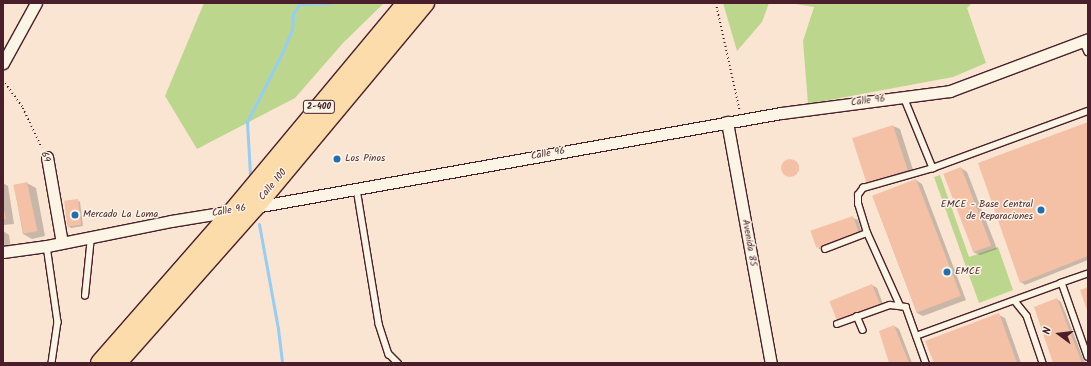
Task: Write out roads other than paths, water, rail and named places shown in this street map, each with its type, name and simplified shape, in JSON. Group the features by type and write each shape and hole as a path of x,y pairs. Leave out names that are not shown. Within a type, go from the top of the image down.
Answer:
{"highway":[{"name":"Calle 100","path":"100,363 233,211 406,3"},
{"name":"Calle 100","path":"117,363 255,207 425,3"}],"street":[{"path":"3,63 36,3"},
{"name":"Calle 96","path":"3,252 47,246 727,122 950,91 1086,40"},
{"name":"Avenida 85","path":"727,122 771,363"},
{"name":"69","path":"47,157 62,243"}],"lane":[{"path":"1086,40 1088,52"},
{"path":"904,97 933,168"},
{"path":"900,306 867,233 858,204 858,195 863,188 933,168 1088,111"},
{"path":"357,189 379,324 389,354 398,363"},
{"path":"825,249 867,233"},
{"path":"85,296 91,237"},
{"path":"47,246 58,322 52,363"},
{"path":"916,336 1088,274"},
{"path":"1062,283 1088,357"},
{"path":"1015,300 1027,316 1043,363"},
{"path":"837,324 890,305 906,307 926,363"},
{"path":"857,316 863,330"}],"waterway":[{"path":"250,174 247,122 292,30 293,14 299,4 331,3"},
{"path":"259,224 278,329 282,363"}],"place":[{"name":"Los Pinos","path":"337,159"},
{"name":"EMCE - Base Central de Reparaciones","path":"1041,210"},
{"name":"Mercado La Loma","path":"75,215"},
{"name":"EMCE","path":"947,272"}]}
